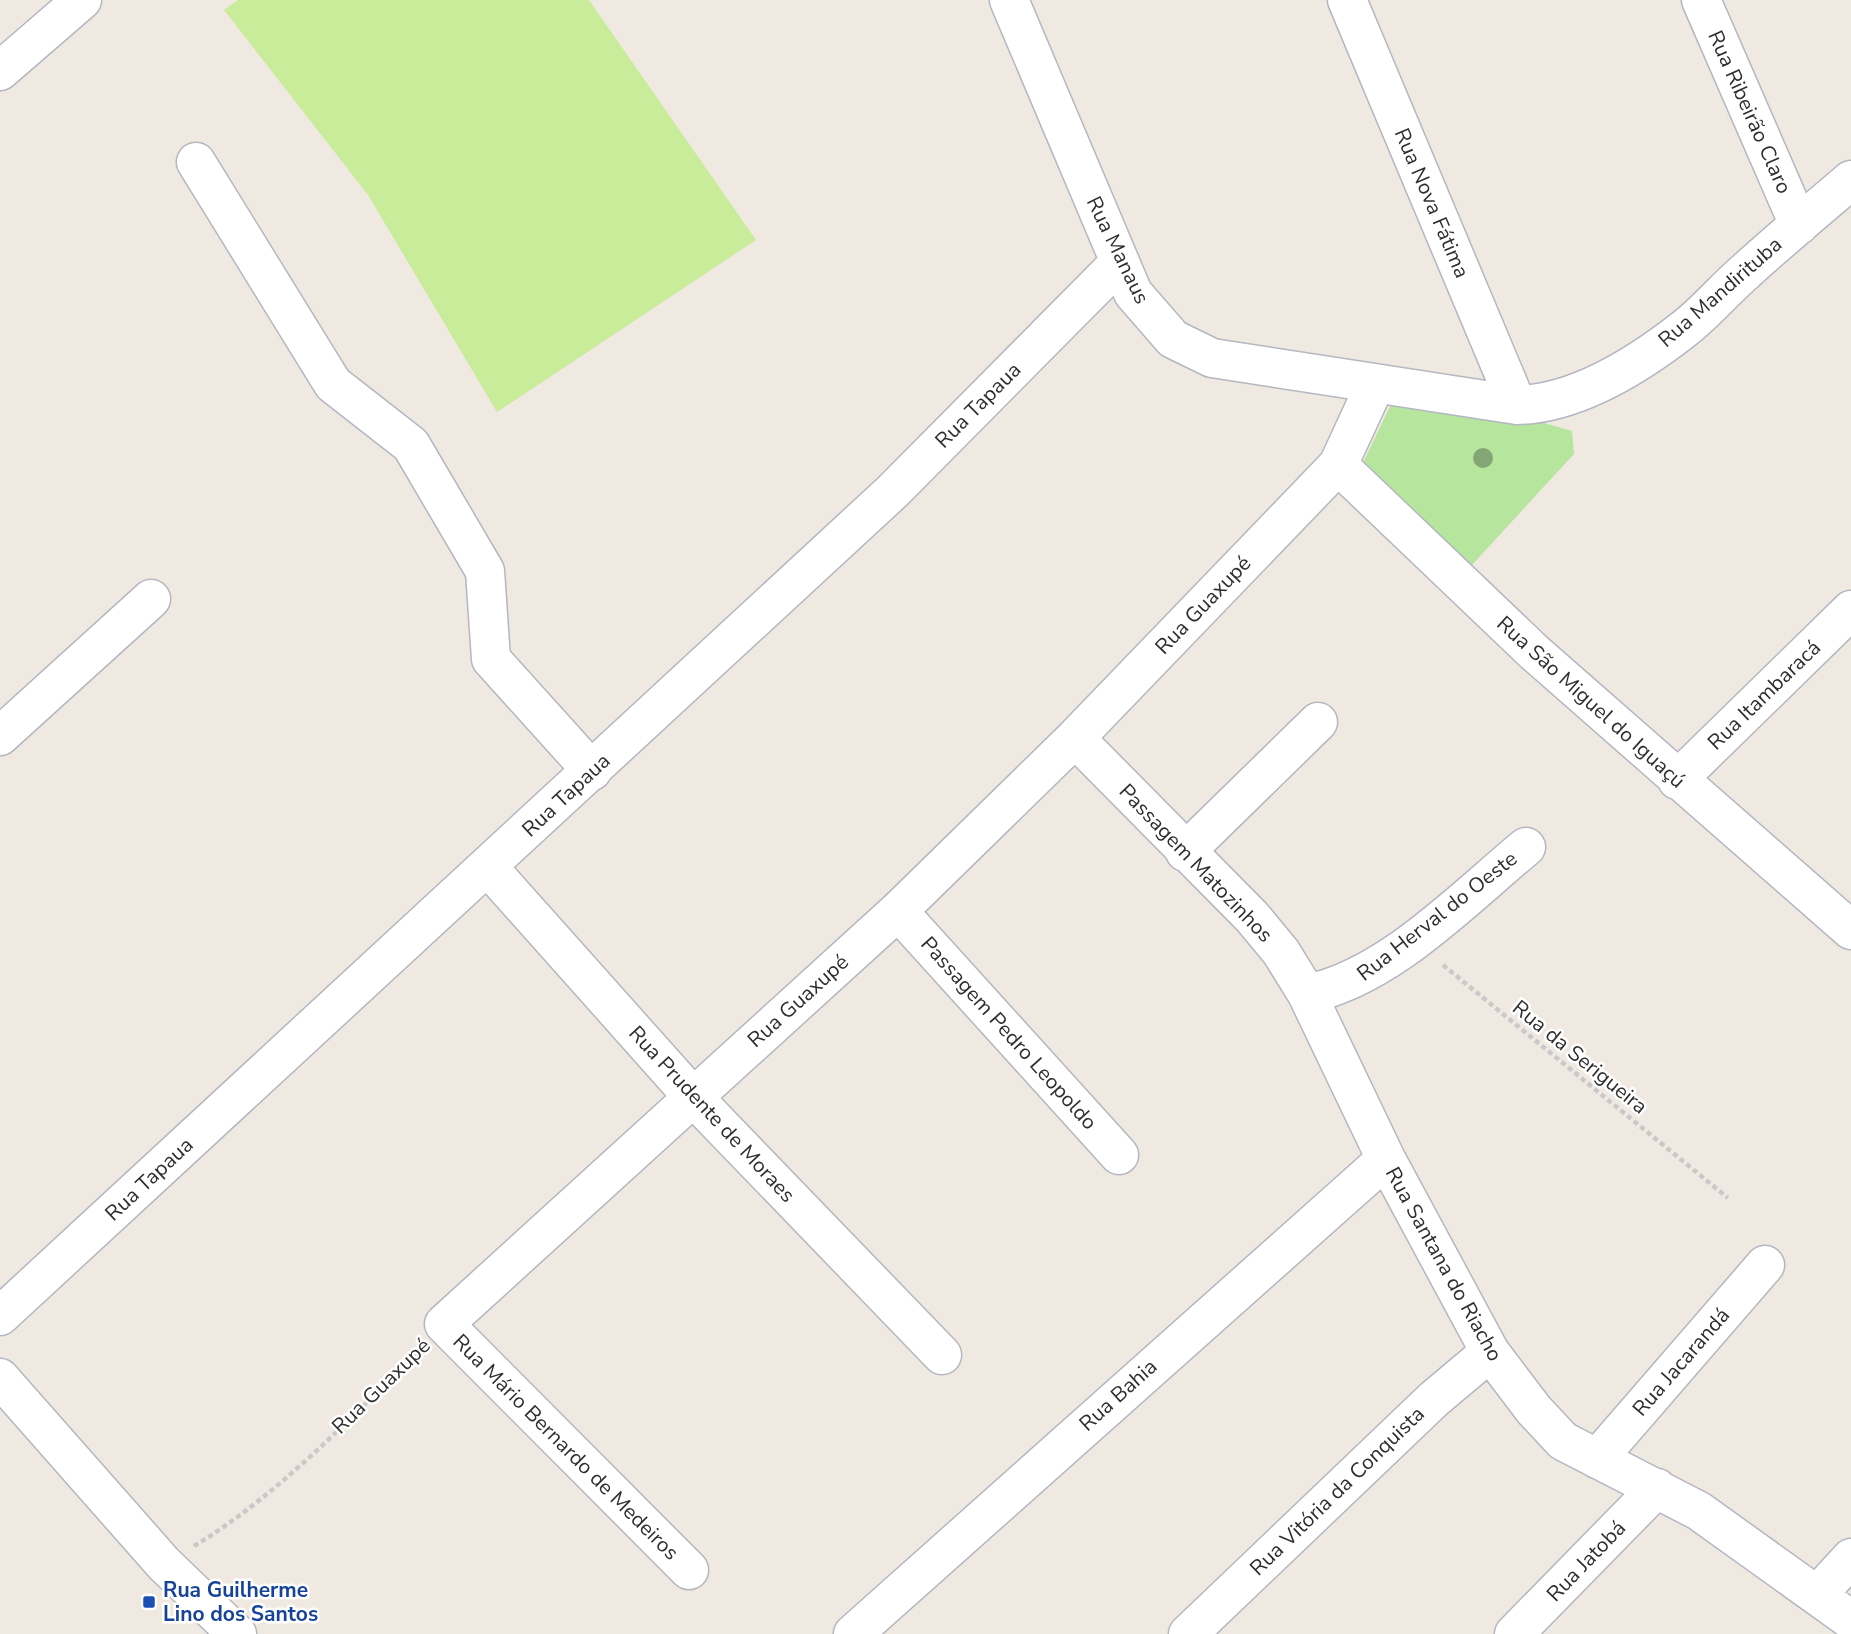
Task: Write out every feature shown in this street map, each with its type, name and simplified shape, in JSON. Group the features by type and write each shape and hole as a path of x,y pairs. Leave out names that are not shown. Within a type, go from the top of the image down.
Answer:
{"street":[{"path":"0,71 82,0"},
{"name":"Rua Manaus","path":"1009,0 1133,293 1173,339 1212,358 1375,385"},
{"name":"Rua Nova Fátima","path":"1347,0 1517,405"},
{"name":"Rua Ribeirão Claro","path":"1701,0 1799,225"},
{"path":"196,162 333,384 411,444 485,571 491,659 592,771"},
{"name":"Rua Mandirituba","path":"1375,385 1517,405 1540,405 1571,395 1620,371 1684,329 1851,180"},
{"name":"Rua Tapaua","path":"0,1316 893,491 1120,262"},
{"name":"Rua Guaxupé","path":"444,1324 898,911 1075,738 1338,465 1375,385"},
{"name":"Rua São Miguel do Iguaçú","path":"1338,465 1535,653 1851,930"},
{"path":"0,736 151,598"},
{"name":"Rua Itambaracá","path":"1677,780 1851,610"},
{"path":"1185,852 1318,722"},
{"name":"Passagem Matozinhos","path":"1075,738 1252,917 1281,952 1307,994"},
{"name":"Rua Herval do Oeste","path":"1307,994 1336,988 1363,976 1413,940 1526,847"},
{"name":"Rua Prudente de Moraes","path":"488,867 693,1097 942,1355"},
{"name":"Passagem Pedro Leopoldo","path":"898,911 1119,1155"},
{"name":"Rua Santana do Riacho","path":"1307,994 1386,1159 1490,1352 1534,1410 1563,1441 1699,1511 1851,1620"},
{"name":"Rua Bahia","path":"853,1634 1386,1159"},
{"name":"Rua Jacarandá","path":"1597,1459 1765,1265"},
{"name":"Rua Mário Bernardo de Medeiros","path":"444,1324 689,1570"},
{"name":"Rua Vitória da Conquista","path":"1188,1634 1423,1408 1490,1352"},
{"path":"0,1378 164,1564 237,1634"},
{"name":"Rua Jatobá","path":"1514,1634 1657,1488"},
{"path":"1817,1595 1851,1558"}],"path":[{"name":"Rua da Serigueira","path":"1413,940 1728,1198"},
{"name":"Rua Guaxupé","path":"164,1564 243,1513 358,1411 444,1324"}],"green space":[{"path":"238,0 589,0 756,240 497,412 368,195 224,10"},
{"path":"1392,402 1544,423 1572,431 1574,454 1471,566 1363,463"}],"place":[{"name":"Rua Guilherme Lino dos Santos","path":"149,1602"}]}
